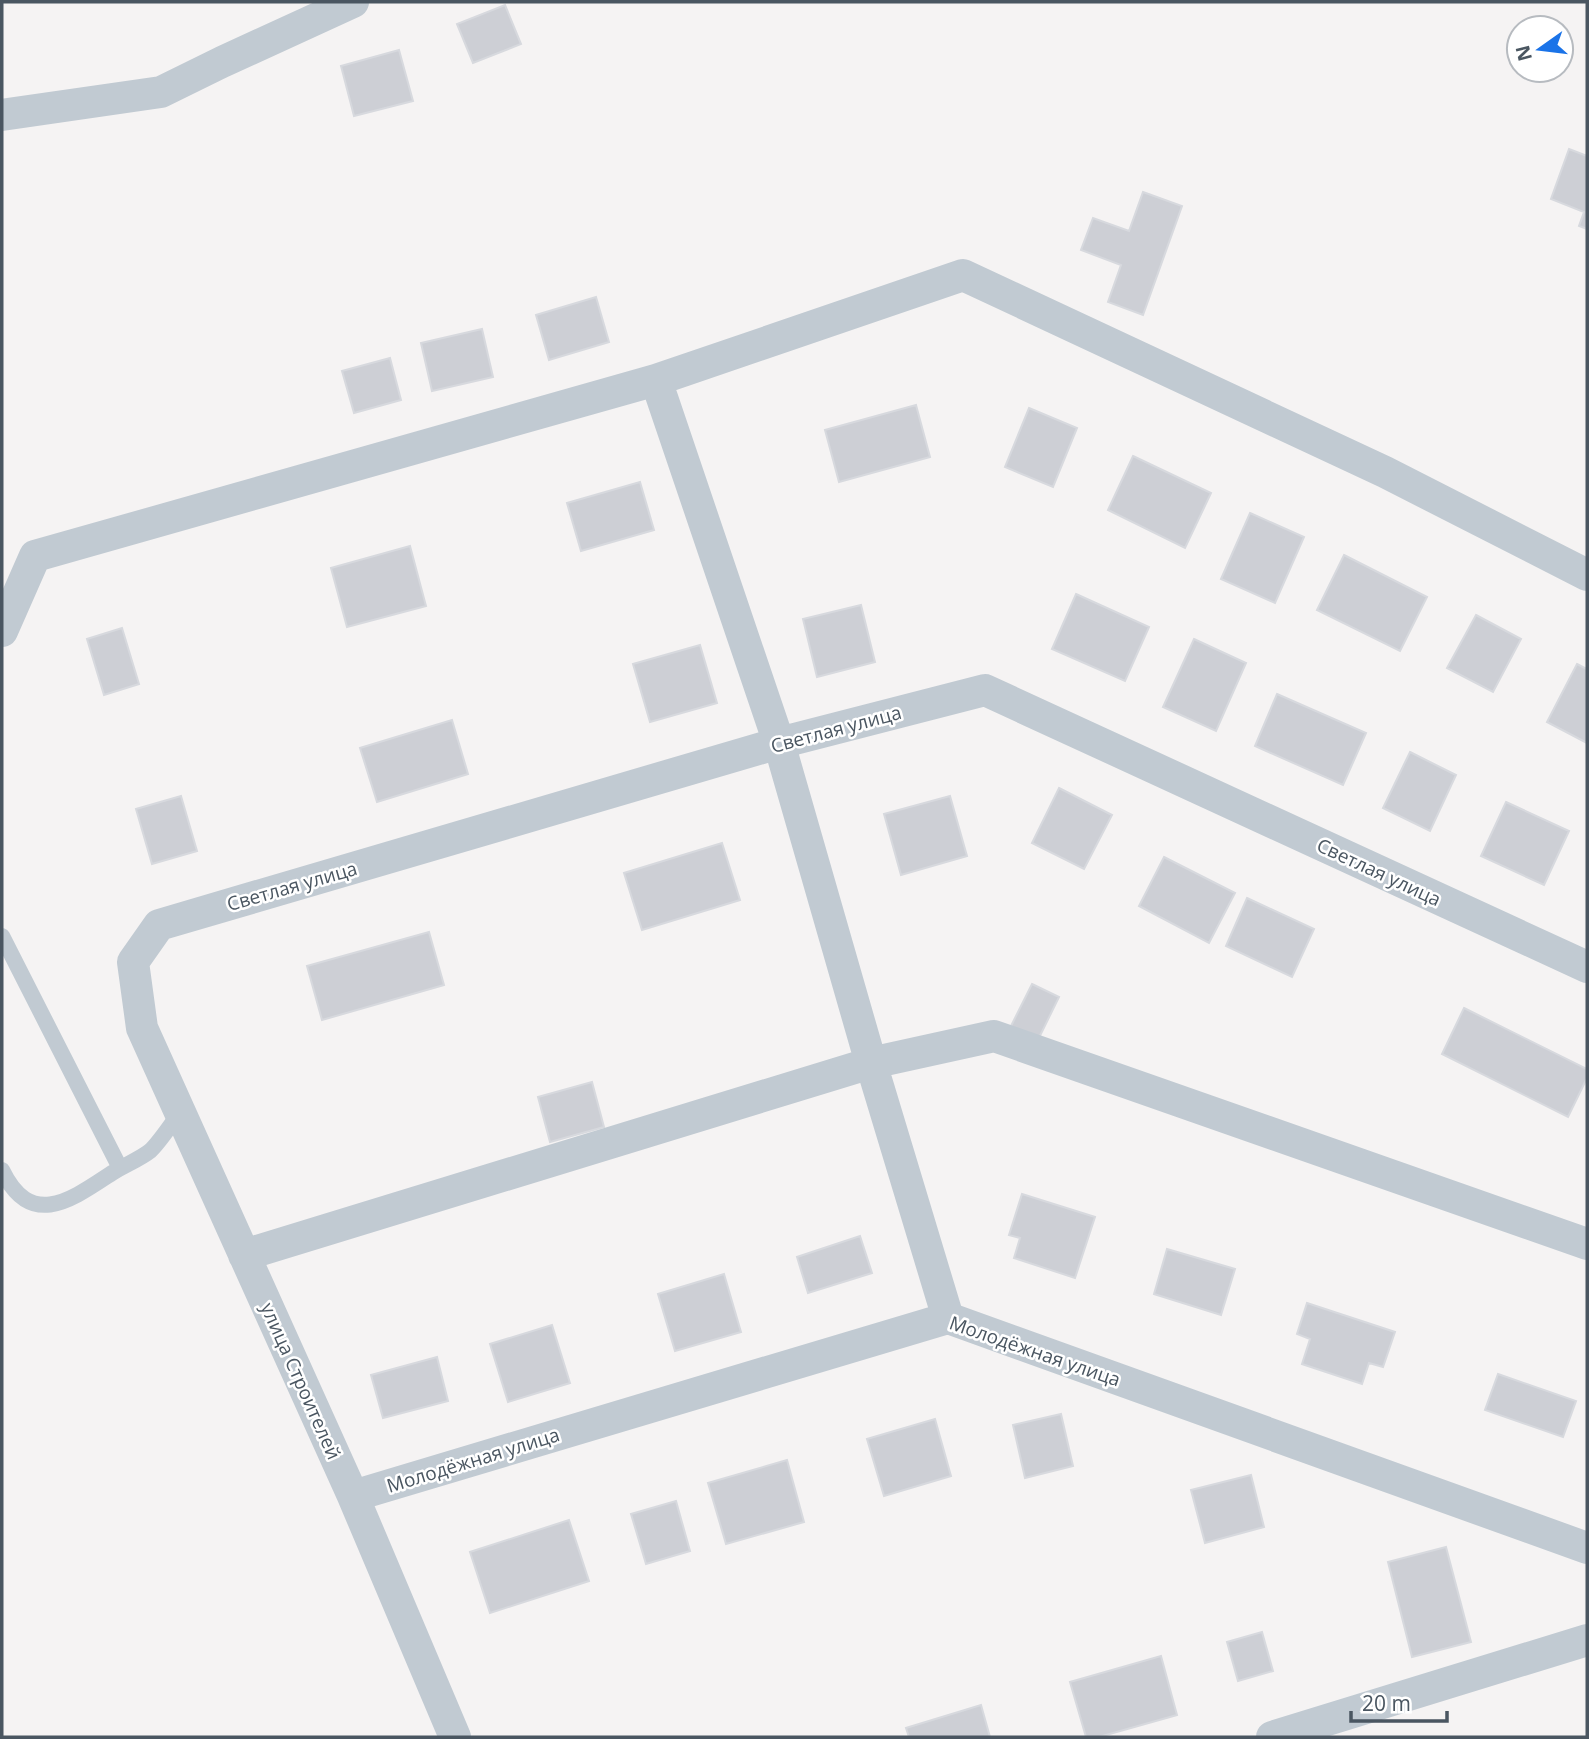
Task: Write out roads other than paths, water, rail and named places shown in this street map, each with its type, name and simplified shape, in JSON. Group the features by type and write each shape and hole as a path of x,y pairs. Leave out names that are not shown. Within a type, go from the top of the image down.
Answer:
{"street":[{"path":"2,115 161,92 353,2"},
{"path":"2,631 35,556 656,380 963,275 1385,472 1587,575"},
{"path":"656,380 779,743 948,1318"},
{"name":"Светлая улица","path":"142,1028 133,962 159,925 779,743 985,690 1587,967"},
{"name":"улица Строителей","path":"142,1028 353,1496 455,1737"},
{"path":"244,1255 871,1063 994,1036 1587,1244"},
{"name":"Молодёжная улица","path":"353,1496 948,1318 1587,1548"},
{"path":"1272,1737 1587,1640"}],"lane":[{"path":"2,936 120,1168"},
{"path":"2,1170 8,1182 25,1201 48,1206 75,1198 150,1151 180,1113"}]}
